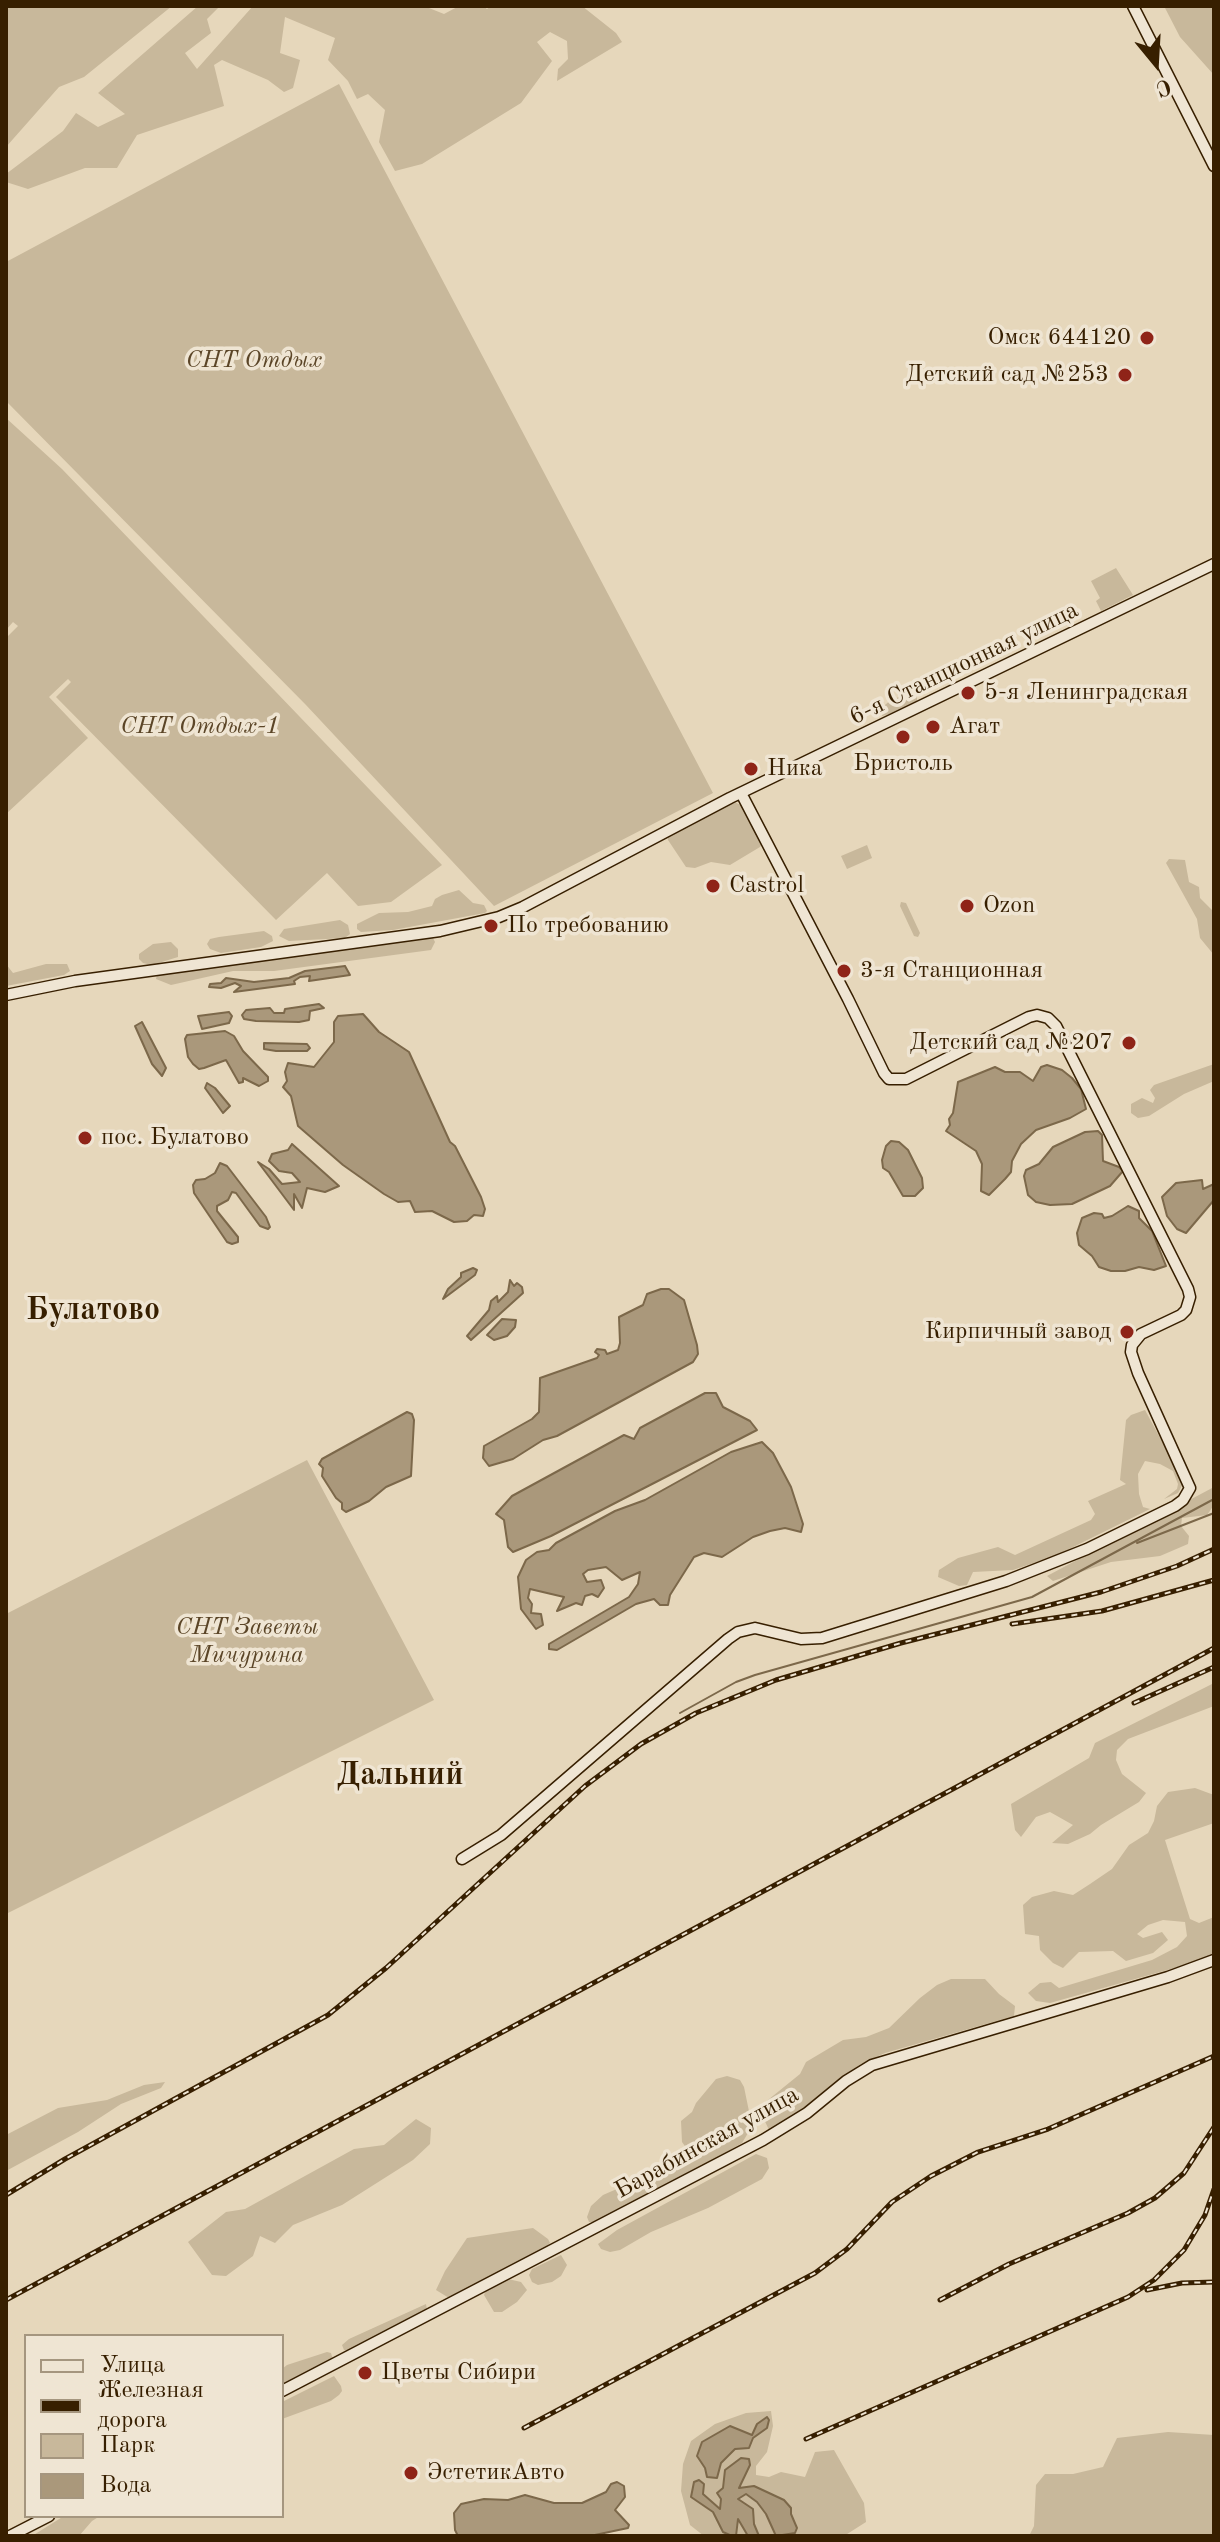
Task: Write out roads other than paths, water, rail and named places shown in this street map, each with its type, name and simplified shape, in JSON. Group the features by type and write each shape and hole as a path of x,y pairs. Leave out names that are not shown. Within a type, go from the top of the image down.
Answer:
{"street":[{"path":"1133,6 1214,166"},
{"name":"6-я Станционная улица","path":"6,995 87,979 481,923 523,907 736,795 1214,564"},
{"path":"462,1859 512,1827 738,1632 755,1628 812,1640 837,1634 1048,1566 1175,1506 1188,1494 1189,1482 1142,1383 1131,1352 1132,1345 1141,1334 1186,1310 1190,1297 1188,1289 1053,1021 1042,1016 1020,1020 906,1079 889,1079 736,795"},
{"name":"Барабинская улица","path":"284,2390 763,2140 807,2113 846,2081 872,2065 1168,1977 1214,1960"},
{"path":"10,2536 45,2518"}],"water":[{"path":"345,966 350,975 309,981 310,976 300,977 294,981 295,984 234,992 241,986 235,983 221,988 209,987 226,978 254,982"},
{"path":"319,1004 324,1008 310,1011 309,1020 299,1022 256,1021 244,1019 242,1015 246,1010 270,1008 274,1013 284,1013 285,1009"},
{"path":"229,1012 232,1016 229,1023 202,1029 198,1016"},
{"path":"363,1014 379,1032 409,1052 450,1142 481,1197 485,1209 483,1216 474,1215 467,1221 454,1222 432,1211 415,1212 410,1201 398,1202 384,1194 343,1165 298,1126 291,1096 283,1087 287,1081 285,1072 288,1063 314,1067 334,1042 334,1022 338,1016"},
{"path":"142,1022 166,1068 162,1076 152,1064 135,1026"},
{"path":"225,1031 234,1036 243,1051 268,1077 268,1081 259,1086 243,1078 243,1082 239,1083 226,1060 199,1069 193,1064 188,1057 187,1035"},
{"path":"264,1043 307,1044 310,1048 307,1051 276,1051 264,1049"},
{"path":"1047,1065 1062,1070 1072,1078 1081,1089 1086,1109 1036,1130 1021,1144 1012,1161 1011,1172 989,1195 981,1191 982,1164 976,1151 946,1131 953,1113 958,1082 995,1067 1005,1072 1020,1072 1033,1081 1041,1067"},
{"path":"207,1083 230,1106 223,1113 205,1088"},
{"path":"1098,1131 1102,1135 1103,1161 1123,1171 1110,1186 1072,1204 1050,1205 1036,1202 1028,1195 1024,1176 1026,1170 1039,1164 1053,1147 1085,1132"},
{"path":"891,1141 899,1142 908,1150 922,1178 923,1188 915,1196 903,1196 889,1172 883,1168 886,1146"},
{"path":"292,1144 339,1186 325,1192 307,1188 302,1208 294,1194 294,1210 258,1162 282,1184 300,1182 292,1173 279,1171 269,1161 272,1154 288,1150"},
{"path":"220,1163 227,1166 266,1217 270,1227 260,1226 236,1193 232,1192 228,1200 217,1206 217,1211 238,1237 238,1242 232,1244 227,1242 194,1193 196,1180 215,1173"},
{"path":"1202,1180 1203,1189 1214,1184 1214,1200 1186,1233 1177,1229 1167,1216 1162,1197 1176,1183"},
{"path":"1128,1206 1139,1211 1139,1218 1152,1231 1166,1266 1154,1270 1139,1267 1111,1271 1099,1267 1079,1245 1077,1233 1082,1218 1094,1213 1102,1214 1104,1218 1112,1216"},
{"path":"473,1268 477,1270 475,1275 443,1299 461,1273"},
{"path":"510,1280 514,1286 517,1283 522,1287 523,1293 471,1340 467,1336 489,1310 491,1301 497,1296 498,1302 508,1292"},
{"path":"669,1289 684,1300 697,1345 698,1354 693,1362 557,1436 543,1440 513,1459 489,1466 483,1458 484,1446 539,1412 540,1378 597,1358 597,1349 605,1350 607,1354 618,1350 619,1317 643,1305 647,1294"},
{"path":"502,1319 516,1320 515,1327 507,1336 494,1340 487,1335"},
{"path":"705,1393 716,1393 723,1407 750,1421 757,1430 551,1536 513,1552 508,1547 504,1520 496,1514 512,1496 624,1435 634,1439 640,1428"},
{"path":"407,1412 412,1414 414,1420 411,1476 386,1487 369,1501 346,1512 322,1476 323,1468 319,1464 322,1459"},
{"path":"762,1442 773,1453 791,1487 803,1524 801,1532 785,1528 770,1531 753,1537 722,1557 704,1553 694,1557 670,1595 668,1605 660,1605 654,1599 636,1604 557,1650 549,1649 549,1644 629,1597 638,1584 640,1572 622,1580 606,1567 588,1570 583,1574 587,1582 601,1580 604,1588 598,1597 592,1594 585,1596 582,1605 576,1603 557,1611 564,1597 530,1589 531,1613 541,1614 543,1625 536,1629 521,1609 518,1577 526,1560 731,1452"},
{"path":"767,2417 767,2428 753,2438 749,2448 735,2449 721,2463 717,2478 707,2477 697,2456 702,2442 730,2426 752,2435 757,2424"},
{"path":"741,2458 749,2459 750,2465 739,2488 754,2486 784,2500 791,2508 797,2528 795,2533 776,2536 766,2514 746,2494 738,2499 753,2509 759,2536 748,2536 738,2519 736,2536 732,2536 723,2532 713,2512 691,2497 694,2482 699,2480 704,2484 703,2494 720,2509 721,2499 717,2493 723,2488 725,2470"},
{"path":"617,2482 624,2486 625,2497 615,2510 629,2525 628,2528 590,2536 458,2536 455,2530 454,2513 461,2504 484,2499 508,2500 525,2495 554,2503 582,2503 606,2492 611,2484"}],"waterway":[{"path":"680,1713 755,1675 1032,1597 1214,1499"},
{"path":"1137,1543 1214,1513"}],"railway":[{"path":"6,2195 65,2159 328,2015 386,1968 585,1786 641,1744 696,1713 776,1680 901,1643 1101,1592 1177,1566 1214,1549"},
{"path":"1012,1624 1102,1611 1214,1580"},
{"path":"6,2300 1214,1648"},
{"path":"1134,1703 1214,1667"},
{"path":"524,2428 815,2273 847,2249 892,2202 931,2176 978,2152 1048,2129 1214,2056"},
{"path":"940,2300 1009,2264 1128,2213 1155,2198 1184,2173 1214,2127"},
{"path":"806,2439 1128,2297 1154,2280 1184,2250 1205,2215 1214,2189"},
{"path":"1147,2290 1182,2283 1214,2282"}],"place":[{"name":"Омск 644120","path":"1147,338"},
{"name":"Детский сад №253","path":"1125,375"},
{"name":"5-я Ленинградская","path":"968,693"},
{"name":"Агат","path":"933,727"},
{"name":"Бристоль","path":"903,737"},
{"name":"Ника","path":"751,769"},
{"name":"Castrol","path":"713,886"},
{"name":"Ozon","path":"967,906"},
{"name":"По требованию","path":"491,926"},
{"name":"3-я Станционная","path":"844,971"},
{"name":"Детский сад №207","path":"1129,1043"},
{"name":"пос. Булатово","path":"85,1138"},
{"name":"Кирпичный завод","path":"1127,1332"},
{"name":"Цветы Сибири","path":"365,2373"},
{"name":"ЭстетикАвто","path":"411,2473"}],"district":[{"name":"Булатово","path":"93,1311"},
{"name":"Дальний","path":"400,1776"}],"park label":[{"name":"СНТ Отдых","path":"254,361"},
{"name":"СНТ Отдых-1","path":"200,727"},
{"name":"СНТ Заветы Мичурина","path":"247,1642"}]}
